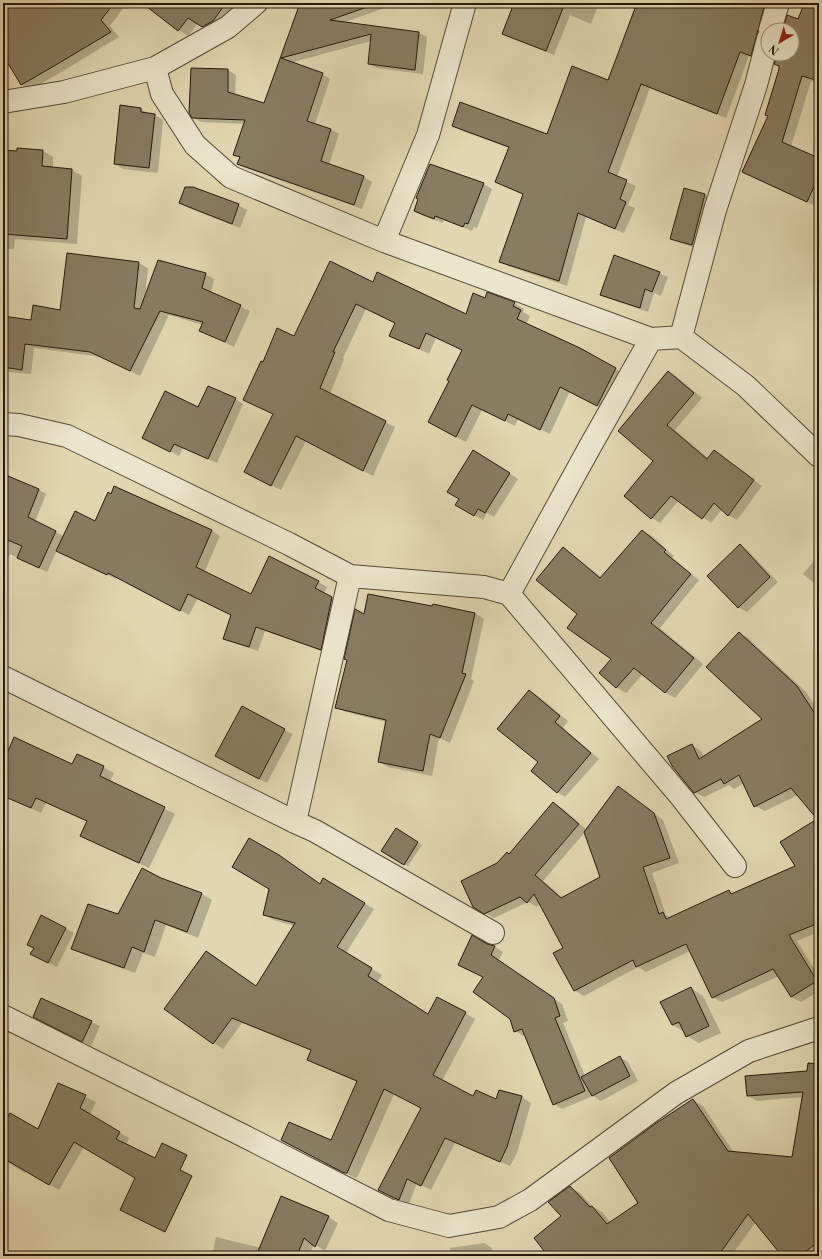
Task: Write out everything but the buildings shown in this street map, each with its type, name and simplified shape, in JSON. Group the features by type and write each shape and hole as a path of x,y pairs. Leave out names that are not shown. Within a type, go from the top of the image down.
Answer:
{"street":[{"path":"3,102 64,92 155,68 228,27 256,3"},
{"path":"384,241 428,135 465,3"},
{"path":"772,22 778,3"},
{"path":"681,337 716,210 762,62"},
{"path":"155,68 162,94 195,145 230,177 384,241 651,340 681,337 746,386 819,456"},
{"path":"509,594 588,449 651,340"},
{"path":"3,424 19,425 67,436 289,544 350,576 484,587 509,594 682,798 735,866"},
{"path":"294,822 350,576"},
{"path":"3,677 294,822 315,831 493,933"},
{"path":"3,1016 389,1210 449,1226 499,1217 530,1200 676,1093 749,1051 819,1028"}]}
